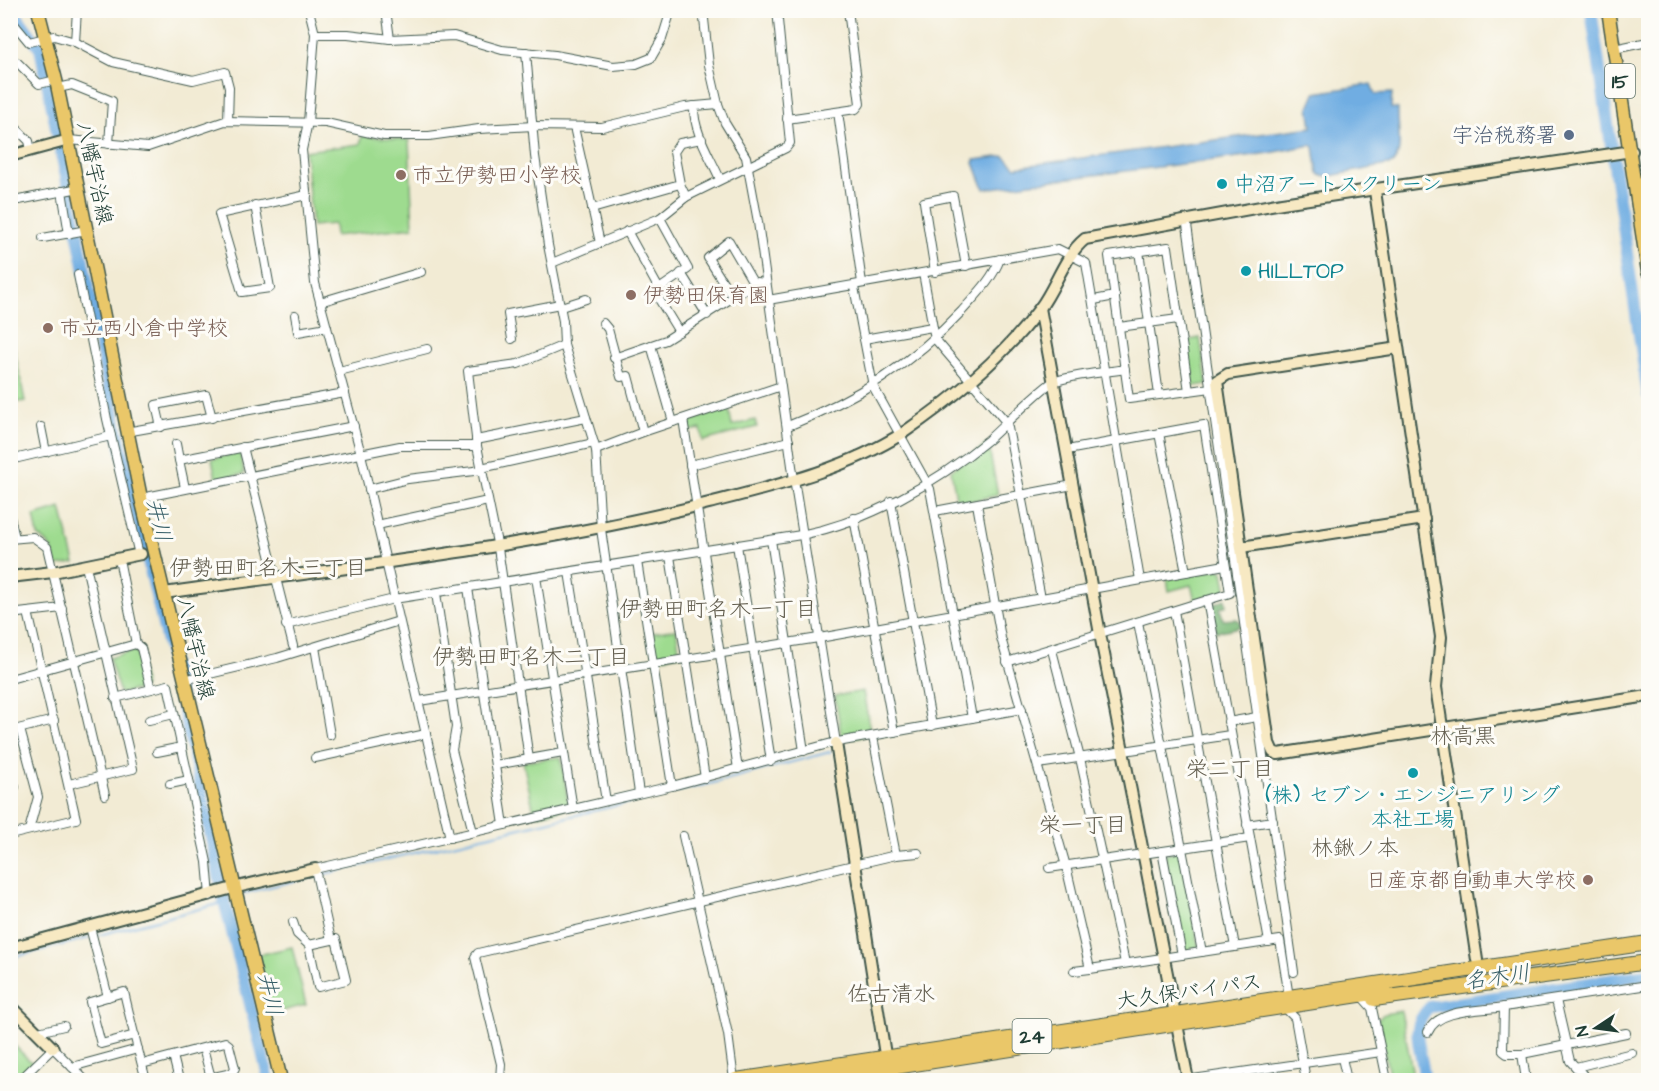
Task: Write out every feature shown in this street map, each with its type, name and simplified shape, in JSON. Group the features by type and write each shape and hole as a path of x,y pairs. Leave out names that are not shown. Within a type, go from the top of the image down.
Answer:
{"highway":[{"path":"1327,991 1342,984 1396,973 1648,935"},
{"name":"大久保バイパス","path":"811,1080 1176,1019 1287,1003 1341,999 1407,983 1648,943"},
{"name":"大久保バイパス","path":"1287,1003 1327,991 1648,952"},
{"path":"1341,999 1364,999 1648,962"},
{"name":"大久保バイパス","path":"736,1077 887,1069"}],"main road":[{"name":"八幡宇治線","path":"38,10 68,140 136,485 141,498 145,554 164,593 230,889 281,1080"},
{"name":"15","path":"1608,10 1626,152 1644,217 1648,272"}],"street":[{"path":"75,42 76,10"},
{"path":"309,10 315,34 308,122 302,145 315,280 361,454 450,838"},
{"path":"386,10 390,39"},
{"path":"315,34 348,34 390,39 454,36 502,50 555,55 614,66 643,63 657,49 671,10"},
{"path":"703,10 709,65 718,104 724,123 746,157 758,222 794,481 821,638 887,1069"},
{"path":"552,263 660,218 687,198 720,179 786,148 790,143 777,10"},
{"path":"787,119 856,109 860,104 848,10"},
{"path":"10,19 29,42 44,37 75,42 113,62 193,81 225,72 229,87 228,122"},
{"path":"1614,49 1648,42"},
{"path":"526,52 526,76 532,104 538,178 561,306 564,345 595,447 601,529 639,793"},
{"path":"17,62 41,84 72,85 112,101 109,144"},
{"path":"10,156 68,140 148,147 228,122 326,123 384,136 429,136 479,129 534,126 602,127 694,106 718,104"},
{"path":"694,106 694,116 702,139 720,179"},
{"path":"838,112 864,339 873,386 928,481 972,718"},
{"path":"10,122 29,141 31,150"},
{"path":"574,127 600,243"},
{"path":"687,198 680,184 674,152 680,143 702,139"},
{"path":"164,593 498,548 601,529 794,481 874,448 901,434 972,382 1040,308 1072,254 1085,239 1282,203 1626,152"},
{"path":"592,209 680,184"},
{"path":"19,200 76,189"},
{"path":"63,191 70,234"},
{"path":"1375,191 1441,637 1436,687 1477,960"},
{"path":"255,205 270,288 242,292 219,214 255,205 307,195"},
{"path":"935,272 924,202 953,196 966,266"},
{"path":"660,218 688,268 654,291 679,332"},
{"path":"1186,225 1241,547 1269,743 1274,752 1278,754 1648,696"},
{"path":"43,238 85,231"},
{"path":"627,231 659,289"},
{"path":"733,298 708,258 729,242 754,284"},
{"path":"1188,391 1168,247 1109,256 1129,399 1188,391 1213,387"},
{"path":"768,300 1058,249 1072,254 1087,264 1140,580"},
{"path":"1139,251 1159,395"},
{"path":"788,426 839,405 873,386 936,339 988,283 1000,260"},
{"path":"320,302 421,272"},
{"path":"681,273 706,315"},
{"path":"922,273 936,339 1007,423 1041,598"},
{"path":"10,577 54,572 145,554 124,488 111,436 78,275"},
{"path":"615,358 679,332 754,284 766,283"},
{"path":"1094,300 1115,296"},
{"path":"511,339 507,314 561,306 586,299"},
{"path":"1040,308 1091,589 1187,1080 1230,1077 1381,1052"},
{"path":"295,315 298,332 327,327"},
{"path":"1119,327 1178,319"},
{"path":"603,323 608,329 621,377 628,376 643,432"},
{"path":"864,339 932,327"},
{"path":"529,759 498,548 476,443 468,371 518,364 564,345"},
{"path":"651,345 673,422"},
{"path":"1294,972 1242,620 1213,387 1221,376 1228,374 1398,348"},
{"path":"339,371 427,349"},
{"path":"286,625 394,599 804,535 854,518 928,481 977,448 1054,382 1125,369"},
{"path":"369,489 408,479 482,469 595,447 782,386"},
{"path":"126,432 345,393"},
{"path":"161,427 156,405 206,395 212,418"},
{"path":"141,498 400,446 476,443 586,418"},
{"path":"683,419 738,769"},
{"path":"1007,662 1052,650 1230,593 1204,425 1067,450"},
{"path":"179,459 354,426"},
{"path":"41,427 46,452"},
{"path":"1159,433 1186,572"},
{"path":"10,460 111,436"},
{"path":"690,465 789,441"},
{"path":"176,444 185,488"},
{"path":"243,447 293,646"},
{"path":"124,488 136,485"},
{"path":"935,511 1073,485"},
{"path":"377,525 488,501"},
{"path":"891,501 932,726"},
{"path":"977,504 1007,662 1066,866 1090,969"},
{"path":"10,517 13,539 26,536 41,541 46,547 54,572 105,795"},
{"path":"854,518 894,732"},
{"path":"1241,547 1424,519"},
{"path":"771,540 804,751"},
{"path":"737,545 771,761"},
{"path":"670,556 705,778"},
{"path":"119,559 136,645 141,648 151,689"},
{"path":"637,561 672,786"},
{"path":"418,701 821,638 1225,565"},
{"path":"69,784 133,769 86,566"},
{"path":"569,572 606,801"},
{"path":"536,577 573,809"},
{"path":"468,588 504,825"},
{"path":"436,593 453,695 456,727 452,750 473,832"},
{"path":"1207,600 1269,942"},
{"path":"10,614 62,608"},
{"path":"1174,611 1235,947"},
{"path":"10,835 76,819 28,612"},
{"path":"184,680 315,647 399,621"},
{"path":"1138,622 1202,952"},
{"path":"10,679 136,645"},
{"path":"315,647 330,735"},
{"path":"1052,650 1080,758 1125,963"},
{"path":"115,698 168,685 207,862 212,895"},
{"path":"10,948 91,933 230,889 317,875 473,832 705,778 836,743 1022,709"},
{"path":"149,720 174,714"},
{"path":"1228,722 1257,717"},
{"path":"10,731 54,720"},
{"path":"20,729 38,797 29,830"},
{"path":"315,758 426,734"},
{"path":"1038,764 1230,735"},
{"path":"873,737 896,855"},
{"path":"157,752 182,747"},
{"path":"495,765 563,753"},
{"path":"10,769 15,787"},
{"path":"170,784 189,780"},
{"path":"1247,825 1273,821"},
{"path":"682,836 736,1077"},
{"path":"1049,868 1250,838"},
{"path":"1162,851 1182,955"},
{"path":"502,1080 501,1064 476,957 478,953 896,855 918,853"},
{"path":"317,875 332,940"},
{"path":"293,922 297,934 309,945 318,987 346,980 336,939 309,945"},
{"path":"91,933 108,997"},
{"path":"1074,972 1281,940 1287,1003 1295,1018 1306,1080"},
{"path":"1428,1032 1431,1023 1446,1015 1648,985"},
{"path":"135,1035 101,1044 90,1002 124,992 135,1035 146,1080"},
{"path":"1364,999 1372,1008 1387,1080"},
{"path":"1556,1000 1570,1061 1588,1080"},
{"path":"10,1005 86,1080"},
{"path":"1504,1007 1503,1050 1507,1054 1522,1054 1626,1033"},
{"path":"38,1032 63,1026"},
{"path":"142,1064 225,1042 229,1045 235,1068 232,1073 214,1077 210,1074 203,1048"},
{"path":"20,1080 53,1048"},
{"path":"72,1067 138,1049"},
{"path":"1576,1067 1632,1053"},
{"path":"1522,1054 1526,1080"},
{"path":"172,1056 179,1080"},
{"path":"1342,1058 1347,1080"},
{"path":"1266,1070 1269,1080"}],"green space":[{"path":"362,136 409,140 413,227 335,236 334,224 312,226 305,151 360,144"},
{"path":"10,327 25,401 11,403 10,403"},
{"path":"1200,338 1207,384 1190,387 1184,341"},
{"path":"729,409 732,426 755,420 757,427 703,441 701,429 689,431 687,421"},
{"path":"988,443 998,495 957,504 951,470"},
{"path":"240,452 244,474 216,479 212,459"},
{"path":"61,508 75,563 57,566 49,545 38,536 34,516"},
{"path":"1218,569 1223,572 1226,588 1224,592 1195,600 1191,585 1169,591 1167,578"},
{"path":"1225,599 1227,605 1220,608 1223,620 1236,619 1240,621 1240,627 1216,632 1211,606"},
{"path":"676,629 680,655 655,659 651,633"},
{"path":"136,650 145,687 120,694 109,658"},
{"path":"863,691 871,735 842,740 835,696"},
{"path":"561,757 569,808 535,816 523,762"},
{"path":"1177,851 1181,853 1199,947 1183,952 1165,854"},
{"path":"292,947 306,1005 270,1014 257,955"},
{"path":"1401,1011 1412,1070 1411,1080 1390,1080 1378,1019 1384,1014"},
{"path":"10,1041 32,1063 14,1080 11,1080"}],"water":[{"path":"1371,84 1375,94 1392,93 1391,108 1398,109 1399,146 1393,164 1325,177 1318,174 1314,147 1311,145 1270,153 984,189 974,163 975,160 1004,156 1016,167 1312,127 1309,107 1315,93"}],"waterway":[{"name":"名木川","path":"1591,10 1648,395"},
{"name":"井川","path":"10,12 16,15 40,48 117,429 195,761 225,904 269,1080"},
{"path":"320,875 717,782 830,752"},
{"path":"241,894 314,876"},
{"path":"95,936 230,901"},
{"path":"10,958 89,938"},
{"name":"名木川","path":"1424,1080 1418,1033 1419,1024 1430,1007 1648,974"}],"place":[{"name":"宇治税務署","path":"1569,135"},
{"name":"市立伊勢田小学校","path":"401,175"},
{"name":"中沼アートスクリーン","path":"1222,184"},
{"name":"HILLTOP","path":"1246,271"},
{"name":"伊勢田保育園","path":"631,295"},
{"name":"市立西小倉中学校","path":"48,328"},
{"name":"(株) セブン・エンジニアリング 本社工場","path":"1413,773"},
{"name":"日産京都自動車大学校","path":"1588,880"}],"district":[{"name":"伊勢田町名木三丁目","path":"268,567"},
{"name":"伊勢田町名木一丁目","path":"718,608"},
{"name":"伊勢田町名木二丁目","path":"531,656"},
{"name":"林高黒","path":"1463,735"},
{"name":"栄二丁目","path":"1230,768"},
{"name":"栄一丁目","path":"1083,824"},
{"name":"林鍬ノ本","path":"1355,847"},
{"name":"佐古清水","path":"891,993"}]}
